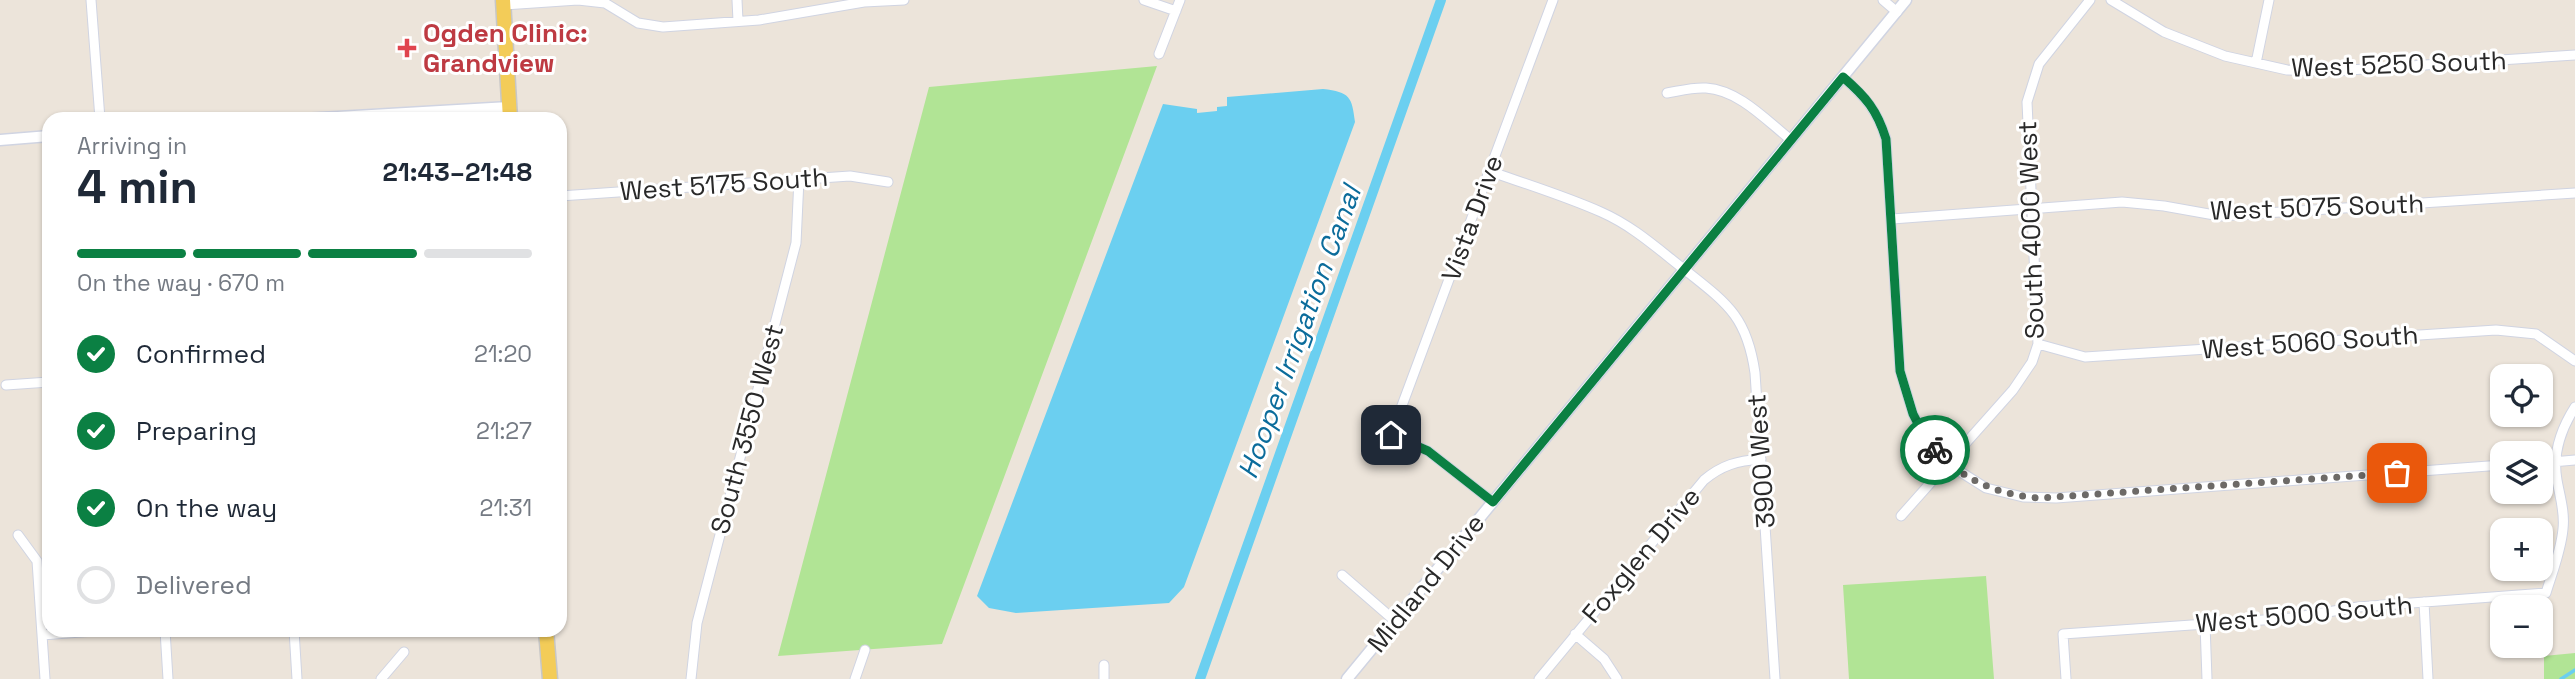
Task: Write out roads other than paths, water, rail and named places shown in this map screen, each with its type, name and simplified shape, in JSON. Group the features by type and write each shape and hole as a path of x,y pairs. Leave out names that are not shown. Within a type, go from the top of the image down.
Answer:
{"main road":[{"path":"503,3 509,112"},
{"path":"547,637 550,679"}],"street":[{"path":"91,0 99,112"},
{"path":"503,3 578,0 605,2 638,23 663,27 759,20 864,2 904,0"},
{"path":"737,0 738,21"},
{"path":"1144,0 1176,11"},
{"path":"1159,54 1180,0"},
{"name":"Vista Drive","path":"1493,502 1428,451 1391,435 1553,0"},
{"path":"1883,0 1897,12"},
{"name":"Midland Drive","path":"1347,679 1906,0"},
{"name":"South 4000 West","path":"1901,516 2013,390 2032,362 2038,344 2027,102 2039,64 2090,0"},
{"name":"West 5250 South","path":"2111,0 2164,32 2225,56 2287,70 2334,71 2575,55"},
{"path":"2256,63 2269,0"},
{"path":"1843,77 1865,96 1879,117 1886,139 1900,371 1913,414 1928,443 1948,464 1986,488 2023,497 2056,498 2490,467"},
{"path":"1667,93 1705,88 1726,93 1743,102 1791,140"},
{"path":"0,140 42,137"},
{"name":"3900 West","path":"1489,171 1602,212 1642,235 1716,294 1745,329 1755,373 1775,679"},
{"name":"West 5175 South","path":"567,196 850,176 888,181"},
{"name":"South 3550 West","path":"691,679 697,623 796,243 799,179"},
{"name":"West 5075 South","path":"1892,219 2122,202 2220,216 2575,193"},
{"name":"West 5060 South","path":"2038,344 2085,357 2496,330 2536,334 2575,361"},
{"path":"6,385 42,382"},
{"path":"2556,461 2564,425 2575,407"},
{"name":"Foxglen Drive","path":"1539,679 1703,480 1720,467 1737,461 1761,458"},
{"path":"2553,461 2575,460"},
{"name":"West 5000 South","path":"2066,679 2063,634 2291,618 2358,607 2546,593 2563,529 2563,508 2556,477 2556,461"},
{"path":"18,535 37,561 42,635"},
{"path":"1342,575 1395,621"},
{"path":"2424,602 2428,679"},
{"path":"2205,624 2207,679"},
{"path":"1575,634 1604,659 1617,679"},
{"path":"42,637 45,679"},
{"path":"165,637 168,679"},
{"path":"295,637 298,679"},
{"path":"855,679 865,650"},
{"path":"381,679 404,652"},
{"path":"1104,665 1104,679"}],"water":[{"path":"1323,89 1348,97 1353,107 1355,122 1184,587 1169,603 1016,613 989,608 977,596 1163,104 1197,109 1197,113 1217,111 1217,107 1227,106 1227,97"}],"waterway":[{"name":"Hooper Irrigation Canal","path":"1200,679 1441,0"},
{"path":"2561,679 2575,670"}],"place":[{"name":"Ogden Clinic: Grandview","path":"407,48"}]}
